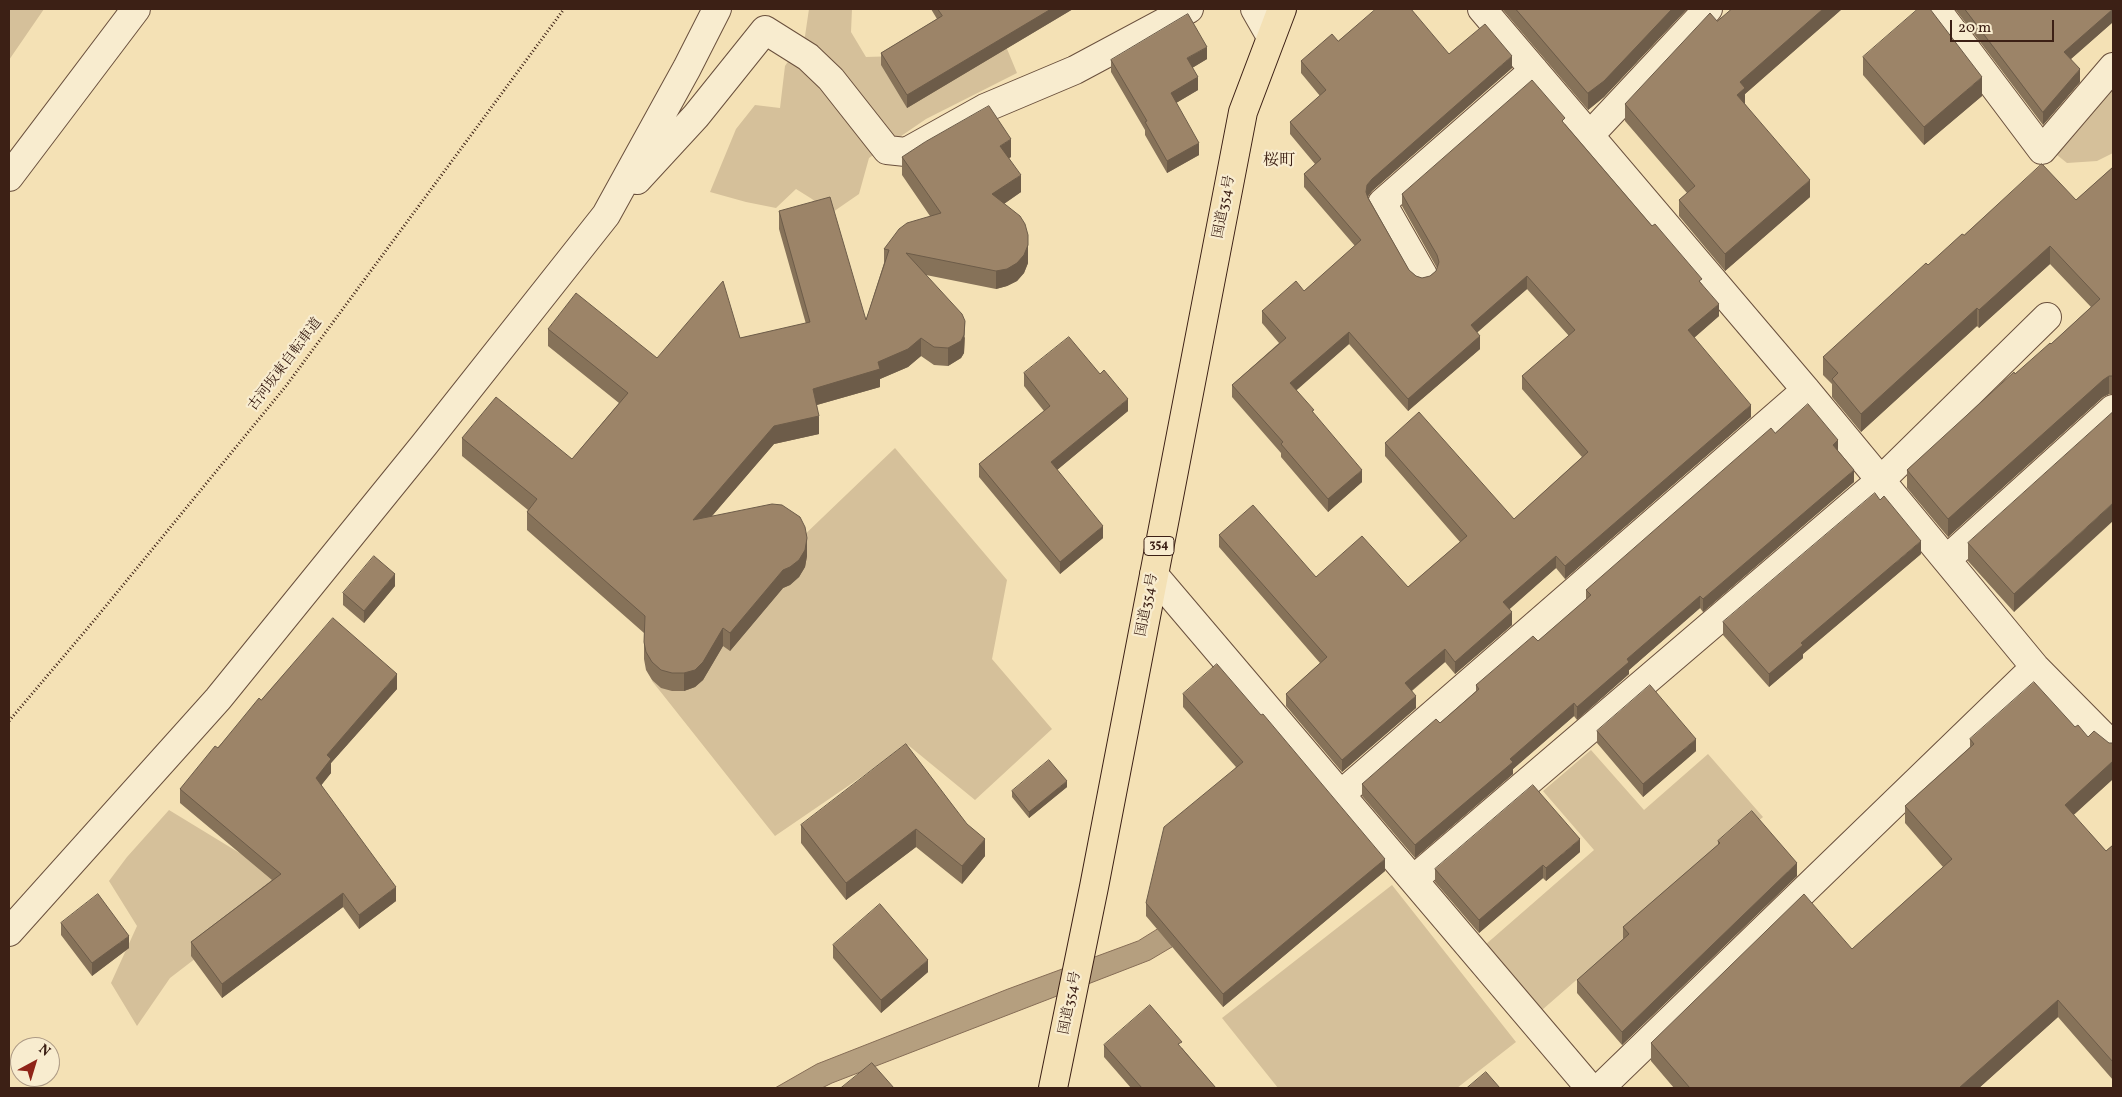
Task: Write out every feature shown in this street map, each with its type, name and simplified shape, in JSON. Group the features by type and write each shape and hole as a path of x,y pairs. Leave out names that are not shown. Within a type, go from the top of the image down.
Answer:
{"highway":[{"name":"国道354号","path":"1054,1088 1243,112 1282,9"}],"street":[{"path":"9,177 136,9"},
{"path":"606,215 687,68 717,9"},
{"path":"9,932 218,699 424,445 606,215 696,116 765,30 808,57 831,79 887,150 906,152 985,108 1075,70 1189,9"},
{"path":"1255,9 1271,37"},
{"path":"1482,9 1806,390 2035,667 2109,733"},
{"path":"1590,136 1708,9"},
{"path":"1936,9 2042,150 2113,67"},
{"path":"1423,275 1382,203 1534,70"},
{"path":"1414,880 1880,480 2047,317"},
{"path":"1340,795 1806,390"},
{"path":"1946,560 2113,409"},
{"path":"1154,575 1590,1088"},
{"path":"1600,1088 2035,667"}],"path":[{"name":"古河坂東自転車道","path":"9,721 92,623 286,386 564,9"}],"shaded area":[{"path":"9,9 44,9 9,60"},
{"path":"809,9 852,9 851,32 866,57 897,56 1005,44 1017,73 926,119 869,158 859,194 830,214 796,189 776,208 710,192 736,129 755,105 780,108 785,66 805,36"},
{"path":"2113,80 2113,153 2097,161 2067,163 2057,155"},
{"path":"895,448 1007,580 992,659 1052,729 975,800 908,745 775,836 652,681"},
{"path":"1591,750 1644,810 1708,754 1763,817 1542,1010 1485,945 1594,850 1543,791"},
{"path":"169,810 279,877 282,892 170,978 137,1026 111,983 137,926 109,881 127,857"},
{"path":"1392,885 1516,1042 1457,1088 1278,1088 1222,1018"},
{"path":"1195,906 1209,925 1150,960 822,1088 775,1088 817,1064 1008,989 1138,941"}],"building":[{"path":"938,9 1051,9 907,95 881,53 942,16"},
{"path":"1376,9 1411,9 1449,54 1485,24 1512,56 1367,185 1366,192 1368,198 1409,270 1422,278 1430,276 1436,271 1439,262 1437,255 1402,194 1532,80 1565,118 1562,121 1652,226 1655,224 1702,279 1699,281 1719,304 1688,330 1751,405 1565,566 1556,556 1503,602 1512,612 1455,662 1445,649 1405,683 1416,696 1342,760 1286,694 1327,657 1219,535 1253,505 1316,577 1362,536 1408,587 1467,536 1385,443 1419,412 1514,519 1588,452 1522,376 1575,330 1527,276 1471,325 1480,336 1408,399 1349,332 1290,383 1362,470 1328,499 1281,444 1283,442 1232,385 1286,338 1262,311 1296,281 1304,291 1361,240 1304,174 1321,159 1290,122 1326,90 1301,61 1332,34 1338,41"},
{"path":"1516,9 1672,9 1604,81 1588,93"},
{"path":"1732,9 1823,9 1740,82 1745,88 1737,95 1810,180 1725,254 1679,200 1695,186 1625,104 1710,13 1717,21"},
{"path":"1918,9 1930,9 1982,77 1924,127 1863,57"},
{"path":"1965,9 2113,9 2064,52 2080,69 2043,112"},
{"path":"1188,14 1207,47 1187,58 1198,77 1171,93 1199,143 1167,161 1145,122 1147,121 1111,60"},
{"path":"989,106 1011,139 1000,146 1021,175 992,194 1020,216 1025,224 1028,245 1024,255 1017,263 1007,269 996,271 906,253 962,314 965,321 964,335 961,341 948,348 934,347 921,338 908,349 878,362 880,369 813,389 819,416 774,426 693,520 772,504 782,505 800,517 805,527 807,538 805,550 799,560 783,570 730,633 723,628 703,662 695,670 684,673 672,673 661,670 652,662 646,652 644,642 645,616 527,512 537,499 462,438 496,397 572,459 628,393 548,329 576,293 657,358 723,281 740,338 810,322 779,211 830,197 866,320 889,250 884,249 899,229 907,223 941,213 902,157"},
{"path":"2042,164 2076,200 2113,167 2113,376 2103,380 1948,519 1907,470 2014,372 2015,374 2051,344 2100,299 2050,246 1979,310 1977,308 1861,414 1832,379 1838,373 1823,357 1926,263 1928,265 1962,234 1964,235"},
{"path":"1069,337 1100,374 1104,370 1128,399 1051,462 1103,526 1060,562 979,464 1050,406 1024,373"},
{"path":"1808,404 1838,440 1833,445 1854,470 1703,599 1700,596 1627,659 1629,662 1577,707 1574,703 1510,759 1513,762 1415,845 1362,784 1436,719 1440,723 1479,689 1476,685 1533,636 1538,641 1591,595 1586,590 1771,428 1775,433"},
{"path":"2113,412 2113,503 2014,594 1968,543"},
{"path":"1875,493 1880,500 1884,496 1921,541 1801,643 1803,645 1769,674 1723,622"},
{"path":"374,556 395,574 364,611 343,593"},
{"path":"333,618 397,674 327,755 331,759 316,778 396,887 359,915 343,893 222,984 191,942 281,874 180,789 215,746 218,748 259,698 261,700"},
{"path":"1217,664 1261,715 1263,714 1385,859 1223,994 1146,903 1164,827 1243,762 1183,694"},
{"path":"2034,682 2075,727 2078,725 2088,737 2094,731 2109,743 2113,743 2113,761 2065,805 2106,851 2113,845 2113,1062 2058,1000 1959,1088 1690,1088 1651,1043 1804,894 1852,949 1952,859 1905,806 1974,744 1970,739"},
{"path":"1650,685 1696,739 1643,784 1597,731"},
{"path":"906,744 967,824 985,839 962,866 916,829 846,883 801,825"},
{"path":"1049,760 1067,781 1029,812 1012,791"},
{"path":"1533,785 1580,839 1546,868 1543,865 1479,920 1435,869"},
{"path":"1752,811 1797,863 1622,1032 1577,980 1629,934 1623,927 1720,843 1718,841"},
{"path":"98,894 129,936 92,963 61,923"},
{"path":"880,904 928,960 881,1000 833,945"},
{"path":"1150,1005 1182,1042 1178,1044 1216,1088 1142,1088 1104,1045"},
{"path":"872,1063 894,1088 841,1088"},
{"path":"1486,1072 1500,1088 1467,1088"}],"district":[{"name":"桜町","path":"1279,162"}]}
